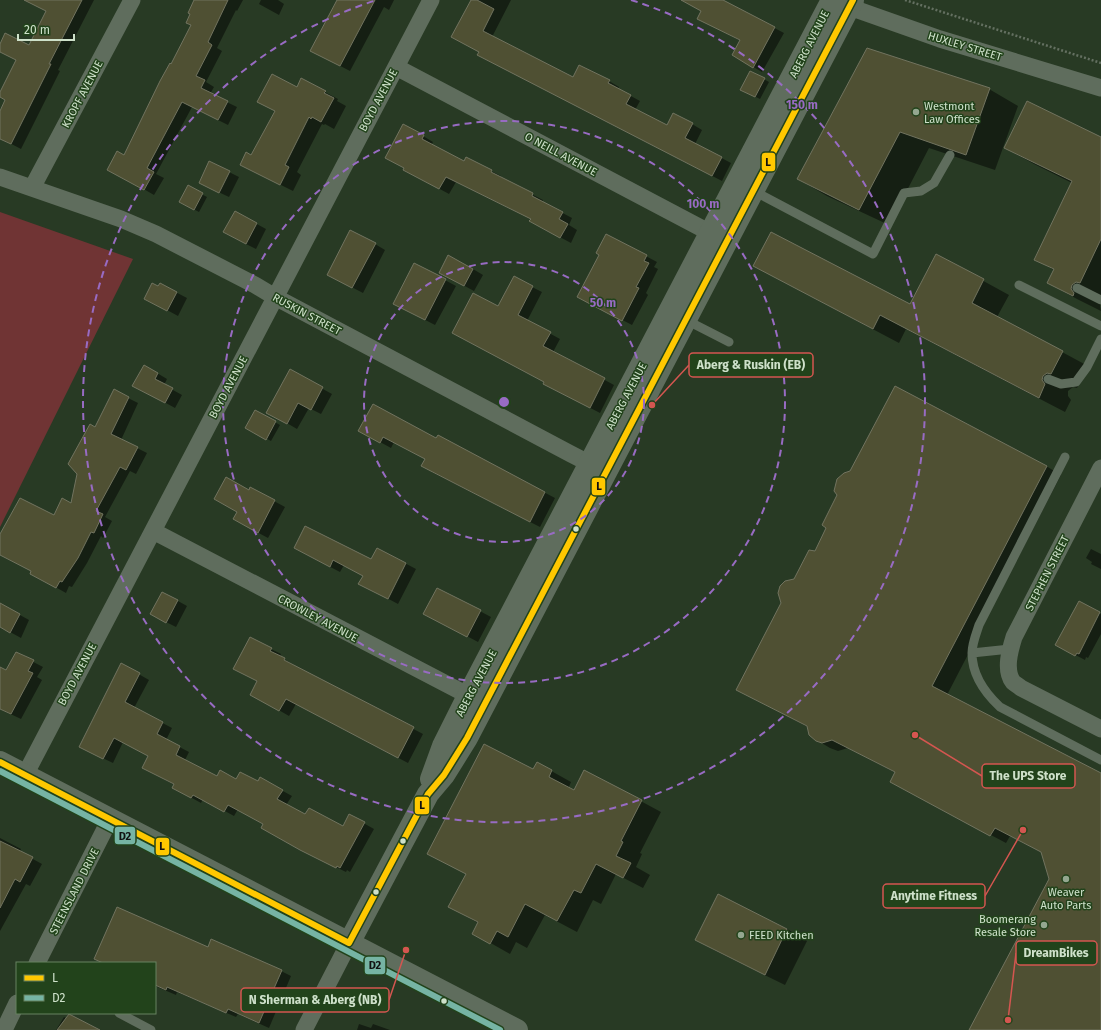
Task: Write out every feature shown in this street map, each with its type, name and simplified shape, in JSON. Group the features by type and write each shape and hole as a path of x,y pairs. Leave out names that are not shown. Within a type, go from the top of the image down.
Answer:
{"street":[{"name":"KROPF AVENUE","path":"32,188 132,0"},
{"name":"BOYD AVENUE","path":"25,775 431,0"},
{"name":"HUXLEY STREET","path":"839,2 940,38 1101,88"},
{"name":"ABERG AVENUE","path":"718,237 752,190 839,2"},
{"name":"ABERG AVENUE","path":"349,943 428,794 444,775 458,753 476,700 678,316 839,2"},
{"name":"O NEILL AVENUE","path":"396,66 718,237"},
{"name":"RUSKIN STREET","path":"0,177 121,219 156,234 255,285 598,468"},
{"name":"STEPHEN STREET","path":"1101,468 1014,637 1010,649 1009,661 1009,672 1013,682 1021,688 1101,729"},
{"name":"CROWLEY AVENUE","path":"153,531 476,700"},
{"path":"0,762 517,1030"},
{"name":"STEENSLAND DRIVE","path":"38,962 110,819"},
{"path":"304,1030 349,943"},
{"path":"4,1030 16,1005"}],"lane":[{"path":"752,190 873,254 904,193 921,191 934,183 950,155"},
{"path":"1019,285 1101,326"},
{"path":"1077,288 1101,300"},
{"path":"678,316 729,342"},
{"path":"1048,379 1061,384 1076,382 1087,367 1101,339"},
{"path":"1064,457 979,625 972,653 974,671 989,697 1000,707 1101,760"},
{"path":"972,653 1010,649"},
{"path":"121,1014 151,1030"}],"path":[{"path":"905,0 1101,63"}],"shaded area":[{"path":"0,212 133,259 0,527"}],"building":[{"path":"24,0 82,0 49,64 51,64 11,144 0,139 0,111 5,100 0,97 0,92 16,60 0,52 0,44 5,33 29,45 46,11"},
{"path":"194,0 228,0 208,42 212,45 196,76 205,80 201,88 228,101 218,120 182,102 147,168 154,172 144,190 107,170 117,151 124,155 160,81 170,63 171,64 191,25 186,23 190,14 188,13"},
{"path":"337,0 375,0 340,66 310,51"},
{"path":"471,0 477,0 494,9 483,31 573,77 579,65 610,80 608,83 631,95 626,104 667,125 673,113 693,123 685,138 722,157 712,176 477,55 479,52 451,37"},
{"path":"681,0 723,0 775,27 753,68 732,55 740,40 697,19 701,11"},
{"path":"867,48 990,88 966,155 900,132 859,210 797,179"},
{"path":"750,71 765,78 755,97 740,90"},
{"path":"272,74 297,87 301,78 326,91 324,93 334,98 321,122 309,117 285,165 289,167 280,185 240,165 246,152 251,155 275,111 257,102"},
{"path":"1027,101 1101,137 1101,239 1080,283 1076,282 1072,285 1071,289 1074,293 1073,296 1047,283 1054,269 1034,260 1072,181 1004,148"},
{"path":"403,124 424,135 422,139 464,161 466,157 492,170 491,172 533,193 532,196 563,212 559,219 568,224 560,238 529,221 531,219 446,177 439,189 403,170 404,168 385,158"},
{"path":"209,161 230,171 219,193 199,183"},
{"path":"188,185 203,193 194,210 179,202"},
{"path":"235,211 257,223 246,244 223,232"},
{"path":"350,230 376,243 352,288 327,275"},
{"path":"771,232 910,304 936,254 984,279 972,303 1063,351 1051,374 1047,373 1043,376 1042,380 1045,384 1039,398 880,315 873,329 753,266"},
{"path":"606,234 647,255 644,261 649,263 636,287 639,288 622,321 577,297 599,255 596,253"},
{"path":"448,255 473,269 464,286 439,273"},
{"path":"414,263 446,279 425,320 393,304"},
{"path":"514,276 533,286 518,315 551,332 543,346 605,378 590,408 543,384 544,382 452,333 473,293 498,306"},
{"path":"152,283 158,286 160,283 177,292 167,311 144,299"},
{"path":"144,365 158,373 155,379 173,388 165,403 132,386"},
{"path":"290,369 323,387 311,410 298,403 287,424 266,413"},
{"path":"895,386 1047,466 932,686 1101,773 1101,1030 969,1030 1049,879 1041,852 995,828 990,836 890,782 895,772 832,740 822,743 816,741 809,735 807,726 736,690 781,603 778,593 780,586 785,581 794,579 809,550 815,551 826,528 822,525 837,495 834,491 837,479 844,473 850,471"},
{"path":"114,389 129,397 111,434 138,447 126,470 120,467 96,511 103,514 94,533 91,532 78,558 62,582 60,581 56,588 30,574 31,571 0,555 0,534 20,498 54,515 62,498 71,503 77,474 68,464 90,424 95,427"},
{"path":"373,404 436,438 438,435 545,492 530,522 421,466 425,459 383,437 380,443 358,431"},
{"path":"255,410 276,421 266,440 245,428"},
{"path":"226,477 249,490 250,487 275,500 258,533 233,519 237,512 214,499"},
{"path":"305,526 371,559 377,548 406,563 388,599 358,584 363,576 333,560 330,567 294,548"},
{"path":"437,588 481,610 467,637 423,614"},
{"path":"162,592 178,600 166,623 150,614"},
{"path":"1079,601 1100,612 1079,654 1077,653 1075,656 1055,645"},
{"path":"0,603 20,614 10,633 0,627"},
{"path":"250,637 272,648 270,651 285,658 284,660 414,727 398,758 286,699 279,711 250,695 257,681 233,669"},
{"path":"16,652 34,660 28,671 33,673 11,714 0,709 0,667 6,670"},
{"path":"121,663 140,673 125,702 163,722 157,734 180,746 176,755 217,776 220,770 236,779 240,772 258,781 260,777 283,790 277,799 305,814 309,808 343,826 349,814 365,822 340,868 337,866 336,868 300,850 261,828 263,824 228,805 224,812 193,795 191,798 172,788 174,784 142,768 148,756 114,738 103,759 79,747"},
{"path":"484,744 533,769 537,762 552,770 549,777 574,790 584,770 642,800 621,841 623,842 616,856 631,863 623,878 596,864 581,893 574,890 557,921 525,904 508,937 497,931 490,944 472,934 478,922 448,907 466,874 427,854"},
{"path":"0,841 33,857 20,882 15,879 0,908"},
{"name":"FEED Kitchen","path":"718,894 787,929 765,975 695,940"},
{"path":"117,907 208,947 211,939 282,970 259,1023 228,1009 226,1013 167,987 166,990 156,985 156,962 101,962 94,959"},
{"path":"69,1014 100,1030 57,1030"}],"transit line":[{"name":"L","path":"0,762 349,943 428,794 444,775 467,738 853,0"},
{"name":"D2","path":"0,771 500,1030"}],"place":[{"name":"Westmont Law Offices","path":"916,112"},
{"name":"Aberg & Ruskin (EB)","path":"652,405"},
{"name":"The UPS Store","path":"915,735"},
{"name":"Anytime Fitness","path":"1023,830"},
{"name":"Weaver Auto Parts","path":"1066,879"},
{"name":"Boomerang Resale Store","path":"1044,925"},
{"name":"FEED Kitchen","path":"741,935"},
{"name":"N Sherman & Aberg (NB)","path":"406,950"},
{"name":"DreamBikes","path":"1008,1020"}]}
